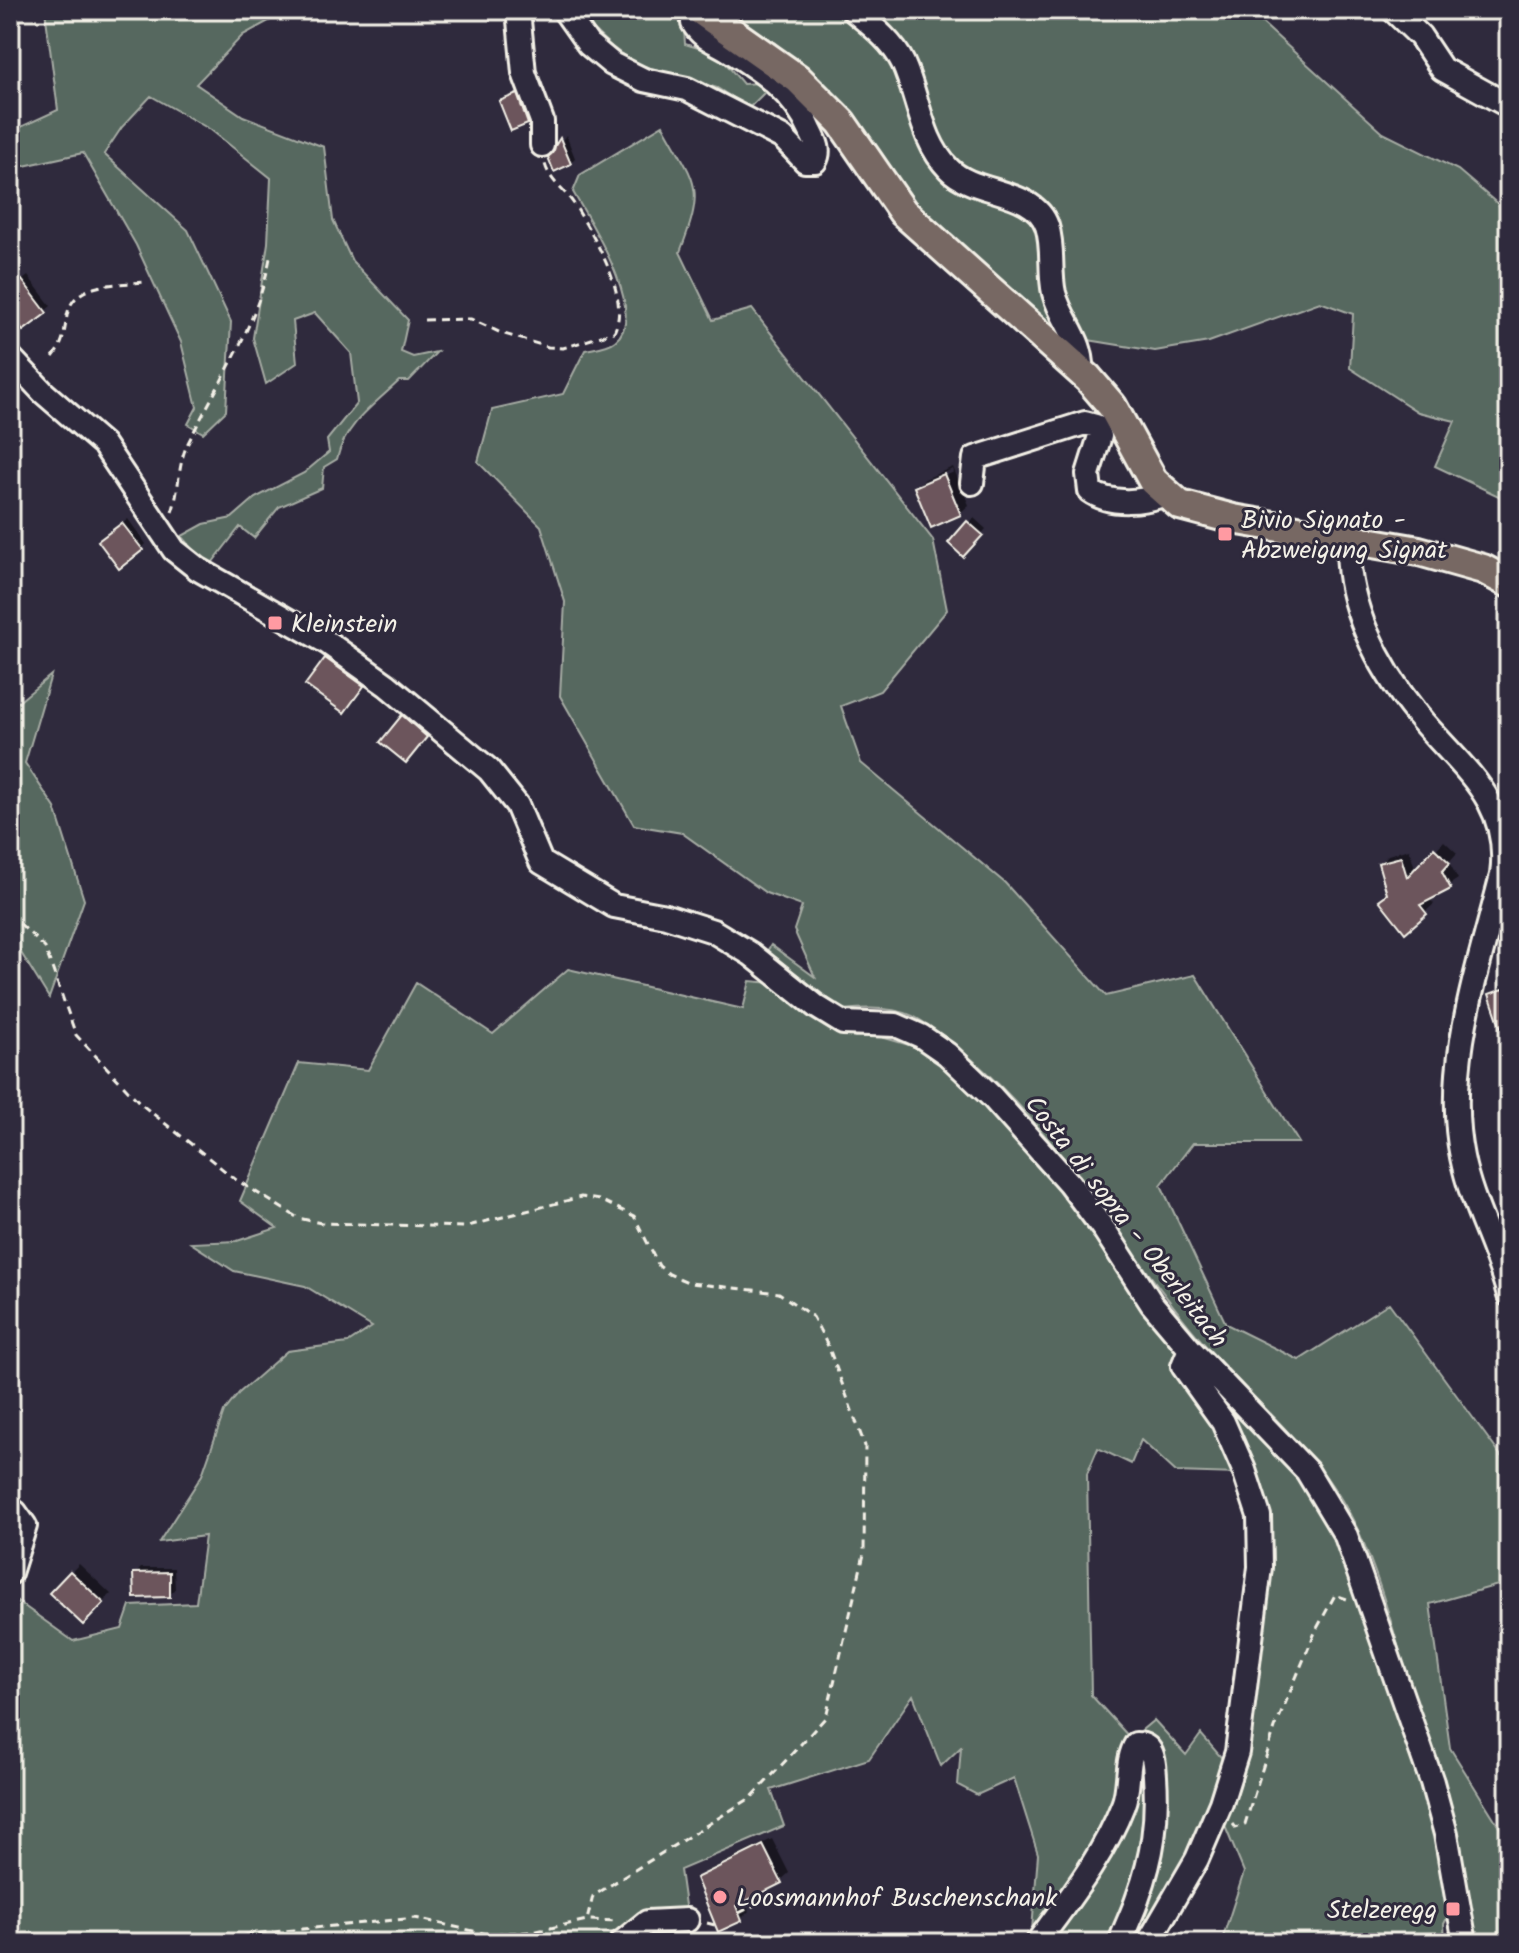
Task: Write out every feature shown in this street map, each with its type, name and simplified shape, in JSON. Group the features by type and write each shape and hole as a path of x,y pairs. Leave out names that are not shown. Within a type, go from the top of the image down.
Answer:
{"main road":[{"path":"699,10 798,79 841,122 903,212 1082,372 1112,406 1153,481 1180,505 1470,565 1509,583"}],"street":[{"path":"518,10 524,73 542,121 542,145"},
{"path":"564,10 588,44 612,64 644,80 687,89 783,138 805,161 815,161 817,146 803,112 785,90 752,65 702,38 693,23 699,10"},
{"path":"853,10 877,30 903,61 932,145 950,171 1030,205 1047,224 1055,294 1083,353 1082,372"},
{"path":"1393,10 1420,36 1442,69 1509,106"},
{"path":"10,357 44,393 103,444 158,531"},
{"path":"972,483 975,458 1085,423 1096,426 1100,436 1088,474 1090,491 1100,498 1119,500 1149,500 1166,494"},
{"name":"Costa di sopra - Oberleitach","path":"158,531 174,550 198,569 328,643 387,685 505,787 517,805 541,862 614,906 666,916 713,931 751,954 817,1007 843,1023 896,1025 947,1054 992,1097 1069,1183 1105,1231 1152,1304 1190,1349 1307,1471 1346,1536 1432,1782 1446,1834 1465,1943"},
{"path":"1349,538 1347,561 1351,592 1372,641 1406,700 1475,778 1501,831 1505,854 1502,875 1464,1030 1457,1104 1462,1161 1509,1295"},
{"path":"1148,1943 1197,1859 1221,1803 1237,1752 1254,1635 1260,1567 1259,1516 1223,1422 1183,1366 1190,1349"},
{"path":"10,1573 25,1526 15,1512"},
{"path":"1037,1943 1109,1836 1125,1801 1130,1753 1136,1744 1144,1744 1151,1750 1154,1764 1157,1808 1153,1849 1120,1943"},
{"path":"621,1943 647,1922 687,1920"}],"path":[{"path":"424,320 471,319 501,333 548,347 563,348 614,332 621,312 611,276 572,201 545,169 542,145"},
{"path":"158,531 171,515 177,500 177,480 186,449 243,344 263,295 270,258"},
{"path":"53,357 63,345 70,303 79,293 145,282"},
{"path":"10,914 45,948 76,1035 142,1105 235,1179 298,1218 321,1223 464,1227 581,1197 600,1200 634,1216 659,1266 669,1274 690,1283 779,1293 813,1317 829,1348 865,1446 864,1554 826,1717 752,1797 593,1896 587,1920 532,1932 487,1934 415,1918 161,1943"},
{"path":"1221,1803 1236,1828 1245,1824 1275,1728 1316,1630 1335,1595 1348,1599"},
{"path":"739,1913 761,1902"}],"green space":[{"path":"45,10 289,10 243,35 196,84 243,116 324,147 333,220 352,261 408,320 401,352 413,357 437,352 409,381 399,381 354,425 337,459 324,467 322,488 279,507 254,538 240,527 209,567 182,536 204,524 232,518 255,498 304,473 329,452 327,440 357,403 351,353 315,313 293,321 297,363 266,384 253,338 268,243 271,178 211,130 151,96 122,127 104,154 188,230 231,322 226,411 203,433 188,424 197,407 181,342 136,245 83,153 10,169 10,132 58,110"},
{"path":"572,10 679,10 683,15 685,44 718,54 743,84 761,83 766,91 749,108 717,88 634,63"},
{"path":"720,10 1248,10 1383,133 1458,170 1499,205 1509,231 1509,501 1435,466 1455,421 1418,412 1350,368 1353,314 1320,302 1209,342 1155,351 1064,336 928,218 894,179 840,99 775,43"},
{"path":"663,125 694,186 693,212 680,252 713,320 752,309 933,540 947,610 880,691 841,706 861,763 1005,883 1106,996 1195,975 1299,1143 1193,1143 1161,1185 1226,1324 1299,1360 1389,1303 1509,1467 1509,1582 1430,1604 1450,1748 1509,1842 1509,1943 1469,1943 1444,1803 1427,1735 1371,1561 1343,1501 1324,1475 1193,1331 1068,1164 1000,1085 962,1051 912,1015 892,1010 843,1010 767,951 771,945 815,977 794,930 802,906 766,893 682,833 634,825 560,696 565,602 541,526 478,462 492,410 563,394 585,350 612,343 624,328 625,310 613,267 573,192 580,175"},
{"path":"51,675 25,763 55,808 84,900 49,998 10,935 10,709"},
{"path":"568,969 743,1009 750,981 773,983 855,1037 878,1036 916,1047 943,1066 1000,1118 1076,1207 1179,1349 1237,1474 1176,1472 1141,1440 1131,1464 1098,1448 1087,1474 1091,1695 1131,1739 1154,1720 1186,1755 1201,1734 1226,1763 1213,1803 1143,1943 1127,1943 1144,1898 1150,1736 1121,1798 1031,1943 1038,1854 1014,1778 977,1795 958,1785 961,1747 941,1766 913,1695 869,1759 771,1790 784,1826 680,1870 689,1934 728,1934 726,1943 10,1943 10,1596 73,1641 122,1629 130,1606 196,1603 205,1536 159,1542 202,1475 224,1412 239,1393 287,1351 348,1343 372,1327 305,1286 234,1271 191,1243 237,1241 277,1228 240,1201 299,1063 368,1070 416,983 493,1034"},
{"path":"1195,1364 1300,1479 1345,1557 1440,1838 1454,1904 1444,1924 1445,1943 1221,1943 1244,1872 1222,1819 1265,1515"},
{"path":"1141,1766 1147,1769 1149,1850 1114,1943 1044,1943"}],"building":[{"path":"517,94 528,124 511,131 499,101"},
{"path":"560,138 571,164 554,172 548,157"},
{"path":"22,280 47,313 23,331 10,314 10,289"},
{"path":"944,474 961,515 931,528 914,487"},
{"path":"967,521 983,535 963,557 948,543"},
{"path":"122,523 143,550 119,569 98,541"},
{"path":"325,658 364,686 344,713 305,685"},
{"path":"402,715 427,737 406,763 380,742"},
{"path":"1434,848 1450,863 1442,872 1451,889 1420,905 1427,914 1405,933 1379,900 1387,894 1378,863 1401,857 1407,877"},
{"path":"1509,987 1509,1045 1507,1046 1489,994"},
{"path":"70,1571 104,1603 83,1625 49,1593"},
{"path":"170,1572 170,1597 134,1598 133,1573"},
{"path":"763,1845 782,1883 736,1906 742,1921 718,1932 696,1878"}],"place":[{"name":"Bivio Signato - Abzweigung Signat","path":"1225,534"},
{"name":"Kleinstein","path":"275,623"},
{"name":"Loosmannhof Buschenschank","path":"720,1897"},
{"name":"Stelzeregg","path":"1453,1909"}]}
